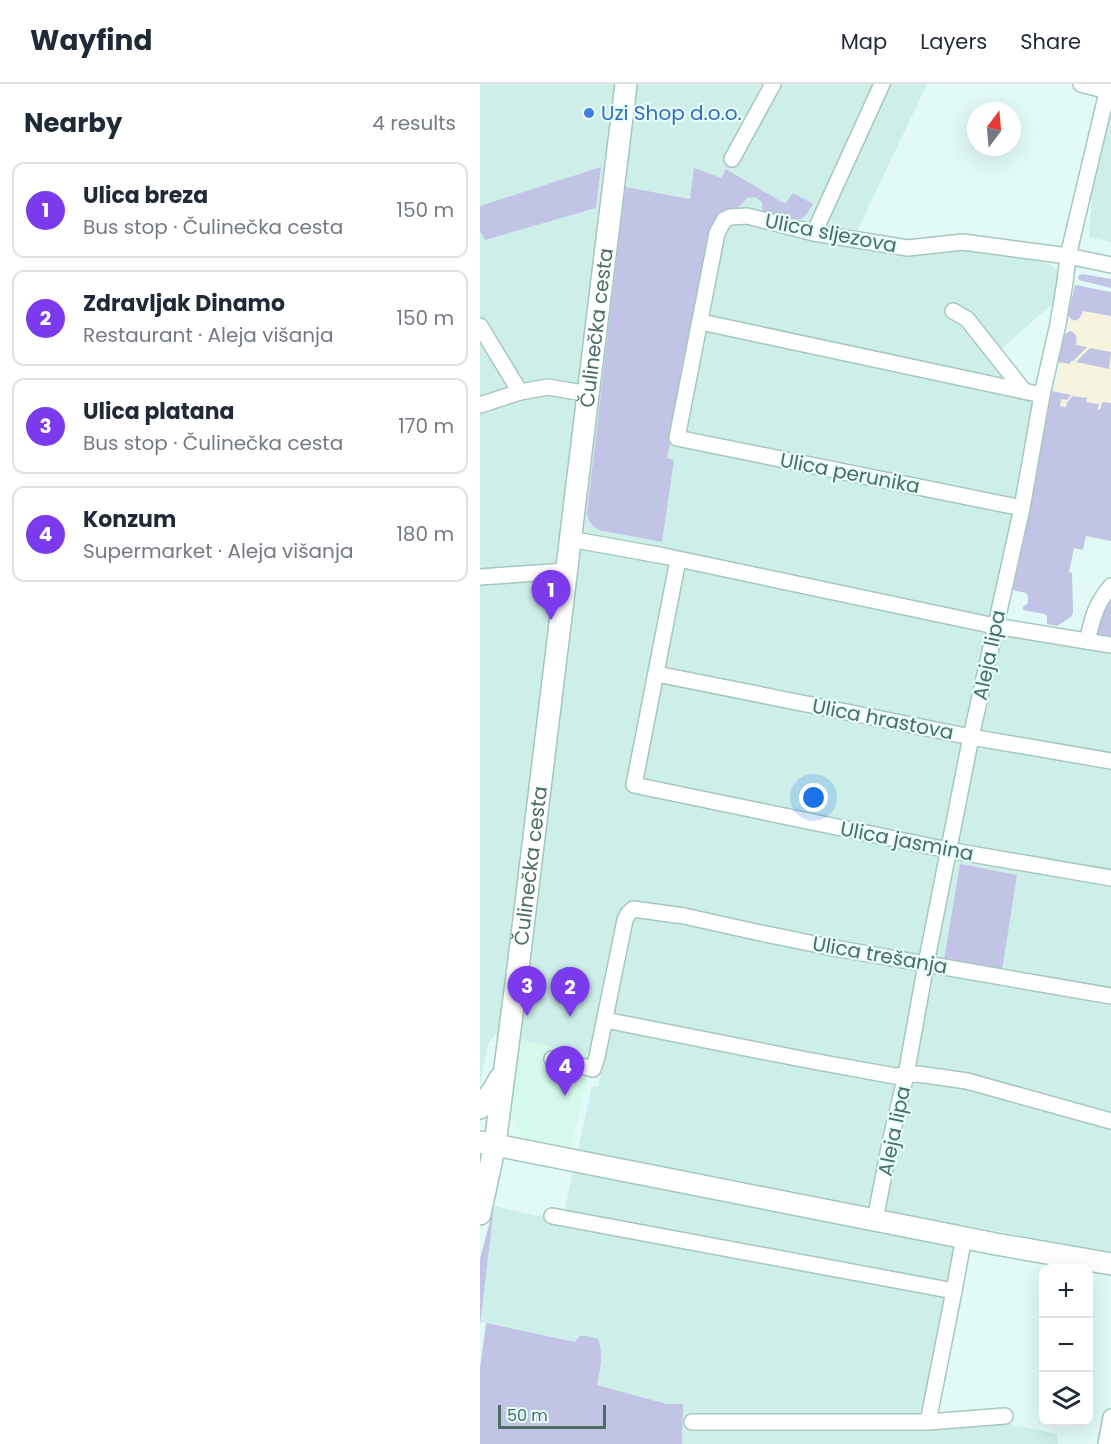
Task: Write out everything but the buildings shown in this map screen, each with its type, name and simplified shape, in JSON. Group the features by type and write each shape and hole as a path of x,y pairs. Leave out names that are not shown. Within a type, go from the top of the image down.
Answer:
{"main road":[{"name":"Čulinečka cesta","path":"480,1214 487,1143 504,1072 519,956 626,84"},
{"path":"480,1108 504,1072"},
{"path":"487,1143 1111,1264"}],"street":[{"path":"732,159 773,84"},
{"path":"814,233 882,84"},
{"path":"1081,84 1109,89"},
{"name":"Aleja lipa","path":"875,1220 906,1075 971,737 1022,508 1042,395 1058,324 1068,256 1109,89"},
{"name":"Ulica sljezova","path":"701,322 717,233 724,220 730,216 747,216 814,233 908,248 963,242 1068,256 1111,265"},
{"path":"953,311 967,319 1024,391"},
{"path":"701,322 1042,395"},
{"name":"Ulica perunika","path":"701,322 677,438 1022,508"},
{"path":"480,326 520,392"},
{"path":"480,405 520,392 548,387 589,394"},
{"path":"570,539 995,626 1111,645"},
{"path":"657,674 678,560"},
{"path":"480,577 566,571"},
{"path":"1087,641 1094,610 1111,586"},
{"name":"Ulica hrastova","path":"657,674 971,737 1111,761"},
{"name":"Ulica jasmina","path":"657,674 634,785 948,850 1111,878"},
{"name":"Ulica trešanja","path":"605,1020 625,920 633,909 684,916 834,948 1111,996"},
{"path":"552,1059 593,1069 605,1020 895,1076 918,1074 967,1081 1111,1120"},
{"path":"552,1216 954,1292"},
{"path":"928,1422 964,1237"},
{"path":"692,1422 928,1422 1005,1416"},
{"path":"1106,1444 1111,1417"}],"shaded area":[{"path":"480,84 927,84 850,246 968,249 1047,263 1057,270 1059,276 1056,301 993,356 1033,401 1035,409 993,630 1111,652 1111,1253 960,1224 924,1426 1010,1424 1057,1434 1058,1444 682,1444 683,1404 667,1404 597,1385 575,1342 480,1322 480,1259 494,1206 537,1216 564,1213 592,1087 598,1086 604,1057 495,1035 488,1044 480,1084"},
{"path":"1111,84 1111,242 1089,237 1097,114"},
{"path":"601,167 596,208 485,240 480,231 480,206"},
{"path":"694,168 721,178 726,169 785,204 793,193 813,204 804,217 790,220 763,213 762,202 755,197 747,198 709,249 667,458 674,460 662,542 599,530 588,519 587,513 625,187 690,199"},
{"path":"1082,274 1111,279 1111,288 1079,280 1078,276"},
{"path":"1075,285 1111,292 1111,316 1083,311 1077,320 1072,320 1068,315"},
{"path":"1075,291 1111,298 1111,529 1029,514"},
{"path":"1069,331 1076,336 1076,345 1087,347 1070,364 1058,362 1064,335"},
{"path":"1090,348 1111,352 1109,369 1076,362"},
{"path":"1052,391 1071,395 1067,400 1061,399 1060,406 1066,407 1067,402 1073,396 1087,398 1086,402 1099,404 1097,411 1101,408 1102,402 1111,403 1111,541 1086,536 1083,550 1074,548 1069,572 1072,573 1073,613 1071,617 1057,626 1047,624 1045,614 1023,610 1028,603 1028,596 1026,593 1013,590"},
{"path":"1111,589 1111,637 1096,634 1096,613"},
{"path":"960,864 1017,875 1002,970 944,960"},
{"path":"521,1040 593,1054 571,1147 525,1138 513,1120 511,1091"},
{"path":"494,1206 480,1325 480,1259"},
{"path":"486,1323 575,1342 580,1336 598,1339 601,1356 597,1385 667,1404 683,1404 682,1444 480,1444 480,1368"}],"place":[{"name":"Uzi Shop d.o.o.","path":"589,113"},
{"name":"Ulica breza","path":"551,620"},
{"name":"Ulica platana","path":"527,1016"},
{"name":"Zdravljak Dinamo","path":"570,1017"},
{"name":"Konzum","path":"565,1096"}]}
